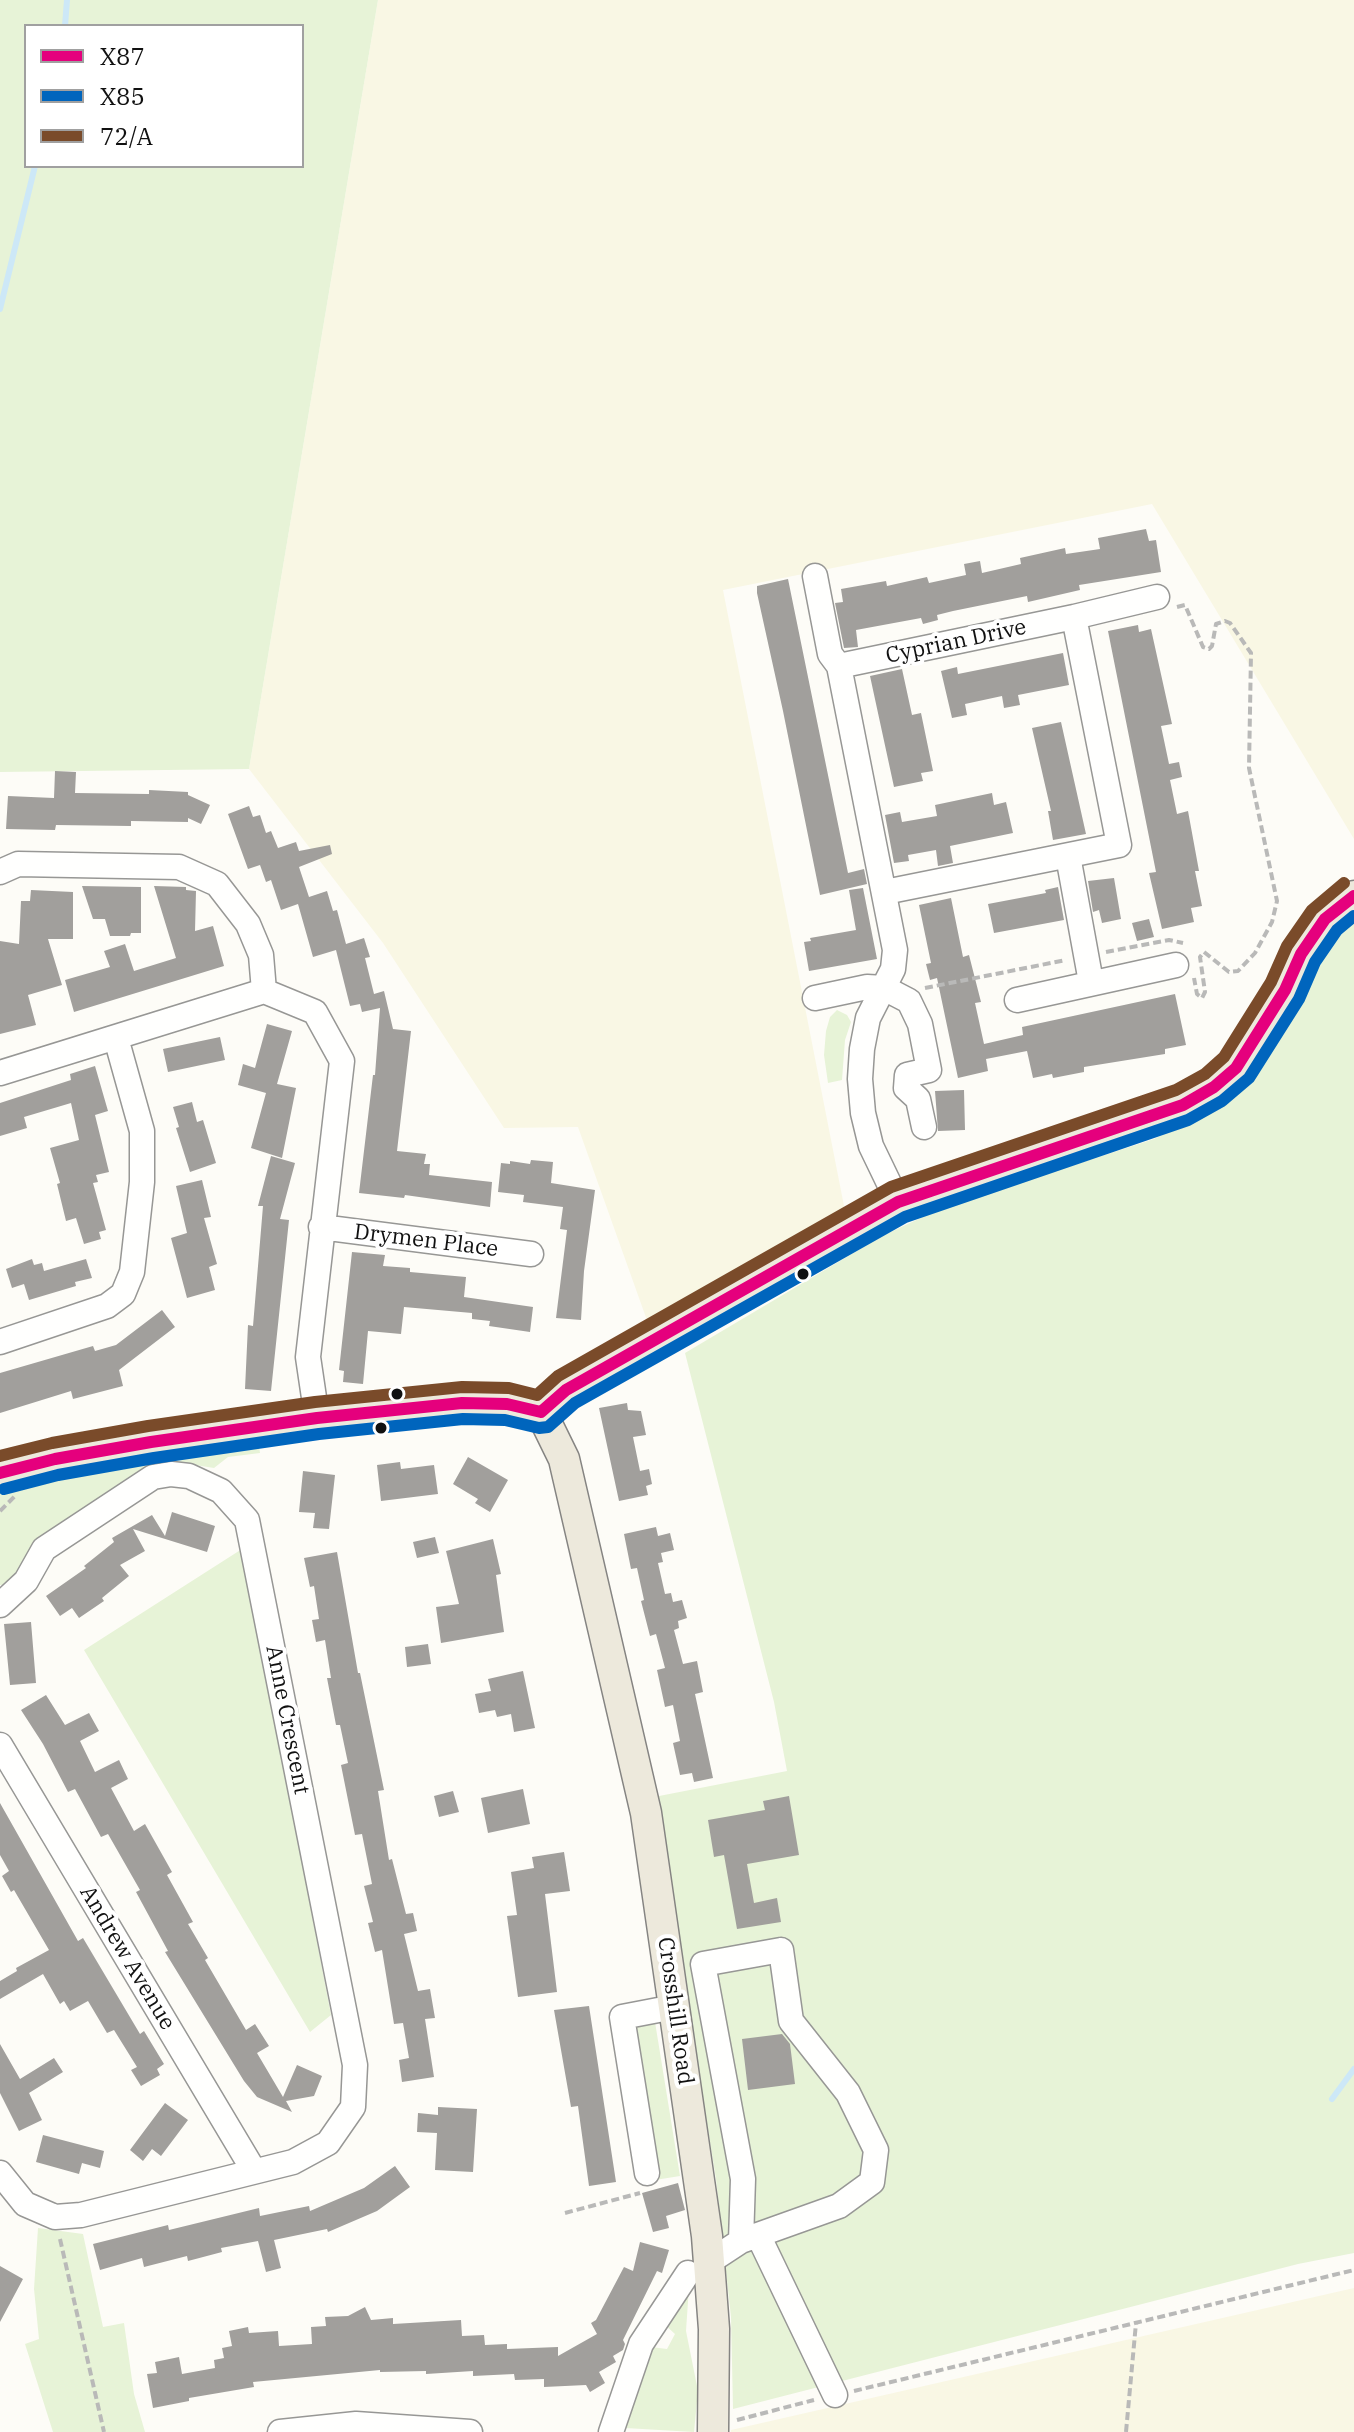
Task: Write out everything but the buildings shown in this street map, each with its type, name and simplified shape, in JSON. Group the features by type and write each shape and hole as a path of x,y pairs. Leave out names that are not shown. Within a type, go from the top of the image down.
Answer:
{"main road":[{"path":"0,1473 55,1459 151,1442 317,1418 462,1403 507,1404 541,1412 566,1390 898,1202 1183,1105 1214,1087 1236,1068 1285,990 1301,954 1325,919 1354,896"},
{"name":"Crosshill Road","path":"541,1412 564,1459 646,1813 674,2007 698,2267 714,2329 713,2431"}],"street":[{"path":"815,576 830,654 839,666 895,950 887,983 868,1018 860,1079 863,1113 871,1146 898,1202"},
{"name":"Cyprian Drive","path":"839,666 1074,617 1164,602"},
{"path":"885,892 1119,845 1074,617"},
{"path":"1068,856 1091,982"},
{"path":"0,872 18,864 179,867 217,884 248,924 261,955 264,991"},
{"path":"1017,1000 1185,960"},
{"path":"815,998 887,983"},
{"path":"887,983 916,1011 929,1070 907,1075 906,1088 918,1099 924,1127"},
{"path":"0,1073 264,991 315,1012 342,1061 308,1357 317,1418"},
{"path":"0,1342 107,1306 123,1294 132,1272 142,1182 142,1131 116,1038"},
{"name":"Drymen Place","path":"321,1227 531,1254"},
{"name":"Anne Crescent","path":"0,1605 26,1581 44,1549 153,1477 171,1474 189,1476 221,1491 247,1520 355,2065 353,2107 328,2143 293,2162 81,2215 55,2217"},
{"name":"Andrew Avenue","path":"0,1745 254,2171"},
{"path":"611,2432 641,2344 698,2267 750,2238 839,2206 872,2182 876,2150 848,2093 791,2021 781,1950 703,1964 743,2179 750,2238 835,2395"},
{"path":"648,2181 622,2017 674,2007"},
{"path":"0,2173 25,2204 55,2217"},
{"path":"280,2432 356,2424 470,2432"}],"path":[{"path":"887,983 928,988 1169,940 1179,941 1197,994 1202,998 1205,992 1201,954 1207,952 1229,972 1238,971 1261,942 1272,922 1277,901 1249,768 1251,653 1230,623 1225,621 1217,622 1212,646 1209,649 1203,647 1185,605 1164,602"},
{"path":"565,2213 648,2181"},
{"path":"55,2217 104,2432"},
{"path":"713,2431 741,2418 1354,2270"},
{"path":"1126,2432 1136,2323"}],"shaded area":[{"path":"378,0 1354,0 1354,839 1152,504 723,590 845,1211 649,1326 578,1127 504,1128 383,943 249,769"},
{"path":"1354,2288 1354,2432 731,2432 731,2430"}],"green space":[{"path":"0,0 378,0 249,769 0,772"},
{"path":"1354,916 1354,2253 1298,2264 733,2409 731,2317 716,2179 654,1797 787,1771 774,1702 685,1353 882,1236 942,1208 1154,1139 1223,1105 1250,1077 1293,1013 1327,942"},
{"path":"837,1010 847,1015 851,1022 845,1040 842,1080 828,1083 824,1055 826,1031 830,1017"},
{"path":"259,1446 260,1453 228,1457 214,1468 189,1464 167,1466 11,1585 0,1585 0,1487 166,1457"},
{"path":"242,1549 331,2015 310,2032 84,1650"},
{"path":"655,2022 680,2176 655,2180 631,2025"},
{"path":"38,2228 83,2234 103,2327 124,2323 134,2394 145,2432 53,2432 25,2344 39,2339 34,2289"},
{"path":"689,2287 686,2331 698,2391 694,2432 625,2428 651,2347 667,2349 675,2334 664,2324"}],"waterway":[{"path":"65,24 67,0"},
{"path":"0,309 35,168"},
{"path":"1332,2099 1354,2069"}],"transit line":[{"name":"72/A","path":"0,1456 52,1443 148,1426 315,1402 462,1387 509,1388 537,1395 558,1376 891,1187 1176,1090 1205,1074 1224,1057 1271,982 1287,946 1312,910 1344,883"},
{"name":"X87","path":"0,1473 55,1459 151,1442 317,1418 462,1403 507,1404 541,1412 566,1390 898,1202 1183,1105 1214,1087 1236,1068 1285,990 1301,954 1325,919 1354,896"},
{"name":"X85","path":"4,1489 58,1475 154,1458 319,1434 463,1419 505,1420 539,1428 548,1427 575,1403 905,1217 1188,1120 1222,1101 1249,1078 1299,999 1315,962 1337,930 1354,916"}]}
